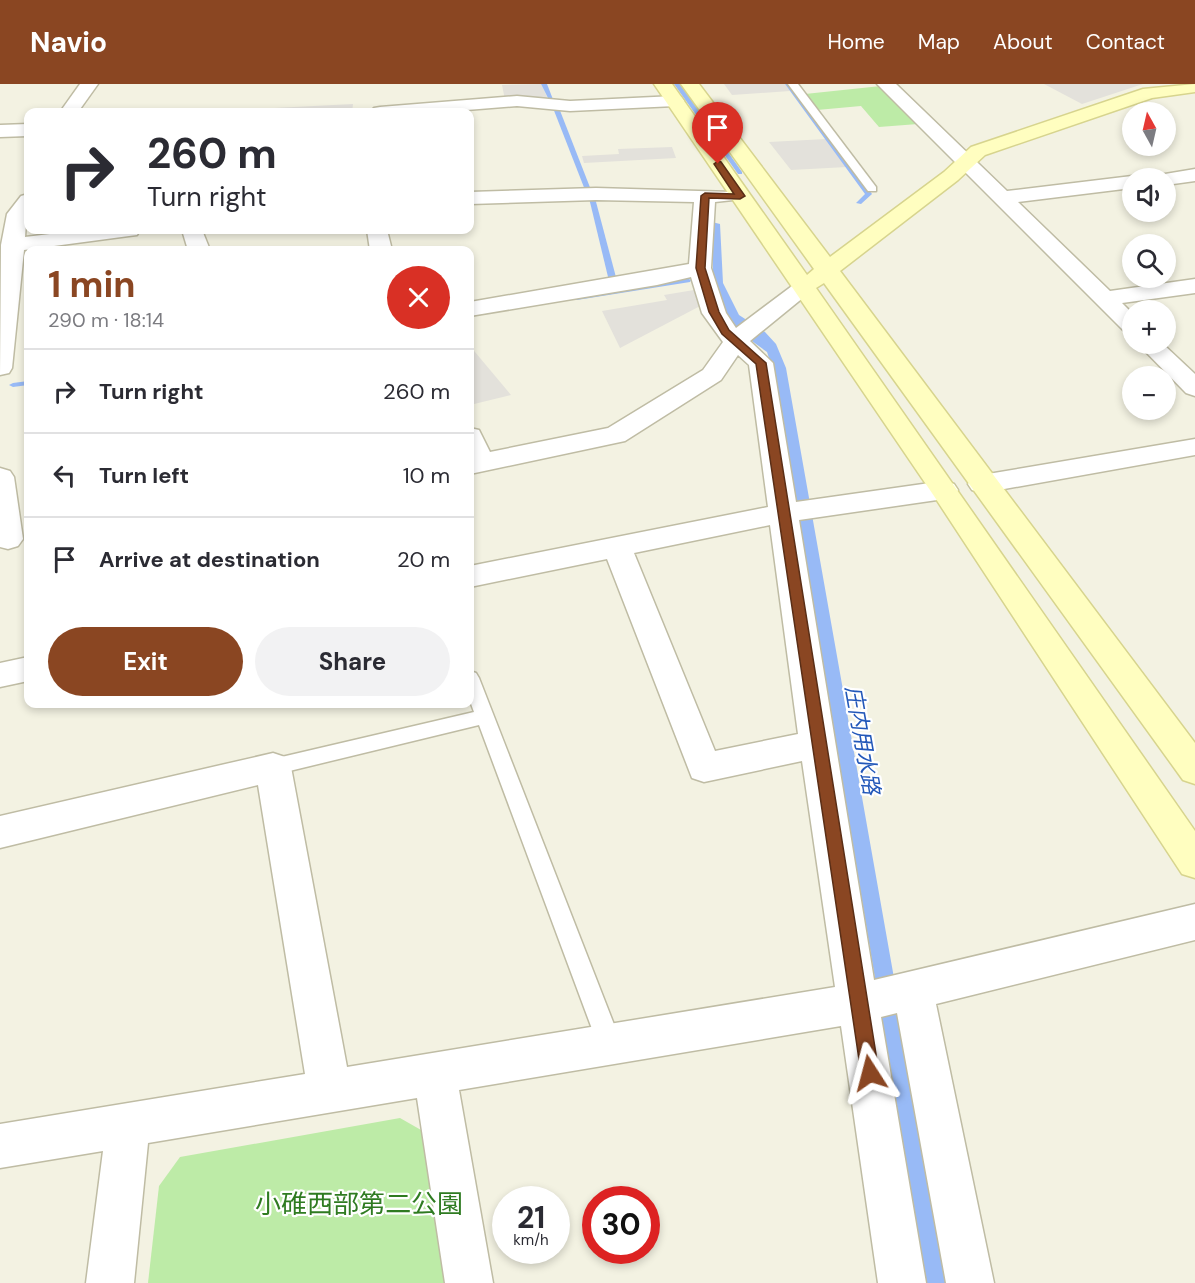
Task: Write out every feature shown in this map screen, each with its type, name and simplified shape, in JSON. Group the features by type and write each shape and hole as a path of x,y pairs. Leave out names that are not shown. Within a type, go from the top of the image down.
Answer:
{"street":[{"path":"72,108 89,84"},
{"path":"886,84 1122,316"},
{"path":"475,464 616,435 712,375 744,334 951,176 978,150 1149,93 1195,87"},
{"path":"430,108 518,101 570,106 676,90"},
{"path":"676,90 740,196 944,490 1195,862"},
{"path":"676,90 826,271 1195,770"},
{"path":"0,131 24,129"},
{"path":"1176,177 1195,175"},
{"path":"1002,198 1122,183"},
{"path":"474,198 596,194 740,196"},
{"path":"705,196 700,268 714,312 725,332 744,334"},
{"path":"0,201 24,199"},
{"path":"0,368 2,326 12,244 17,214 24,204"},
{"path":"12,244 96,234"},
{"path":"474,308 657,278 700,268"},
{"path":"1105,299 1195,286"},
{"path":"2,326 24,329"},
{"path":"744,334 760,363 796,511 818,744 970,1283"},
{"path":"1160,354 1195,388"},
{"path":"982,484 1195,447"},
{"path":"0,477 12,540"},
{"path":"474,576 796,511 944,490"},
{"path":"617,547 704,768 818,744"},
{"path":"0,675 24,670"},
{"path":"0,832 273,767 330,1092"},
{"path":"0,1146 610,1045 888,996 1195,922"},
{"path":"888,996 902,1283"},
{"path":"435,1074 469,1283"},
{"path":"110,1283 128,1125"}],"lane":[{"path":"793,84 872,189"},
{"path":"474,690 610,1045"},
{"path":"273,767 483,717"}],"green space":[{"path":"881,86 918,124 879,127 861,106 817,110 805,94"},
{"name":"小碓西部第二公園","path":"400,1118 428,1134 451,1283 148,1283 159,1186 180,1157"}],"shaded area":[{"path":"541,84 549,101 505,100 502,85"},
{"path":"724,84 785,84 790,91 732,95"},
{"path":"1044,84 1143,84 1082,104"},
{"path":"353,104 352,108 275,108"},
{"path":"826,139 847,167 791,170 769,142"},
{"path":"672,147 676,158 584,163 582,156 619,154 618,149"},
{"path":"700,289 704,304 620,348 602,311 667,300 664,295"},
{"path":"474,351 511,395 474,404"}],"water":[{"path":"712,222 720,224 723,283 739,315 765,332 776,344 786,368 948,1283 926,1283 773,370 767,352 731,326 713,281"}],"waterway":[{"path":"544,84 552,101"},
{"name":"庄内用水路","path":"677,84 740,173"},
{"path":"788,84 869,194 859,203"},
{"path":"556,108 588,190"},
{"path":"592,198 613,281"},
{"path":"577,298 687,280"},
{"path":"13,385 24,384"}],"route":[{"path":"718,164 740,196 705,196 700,268 714,312 725,332 760,363 870,1073"}]}
